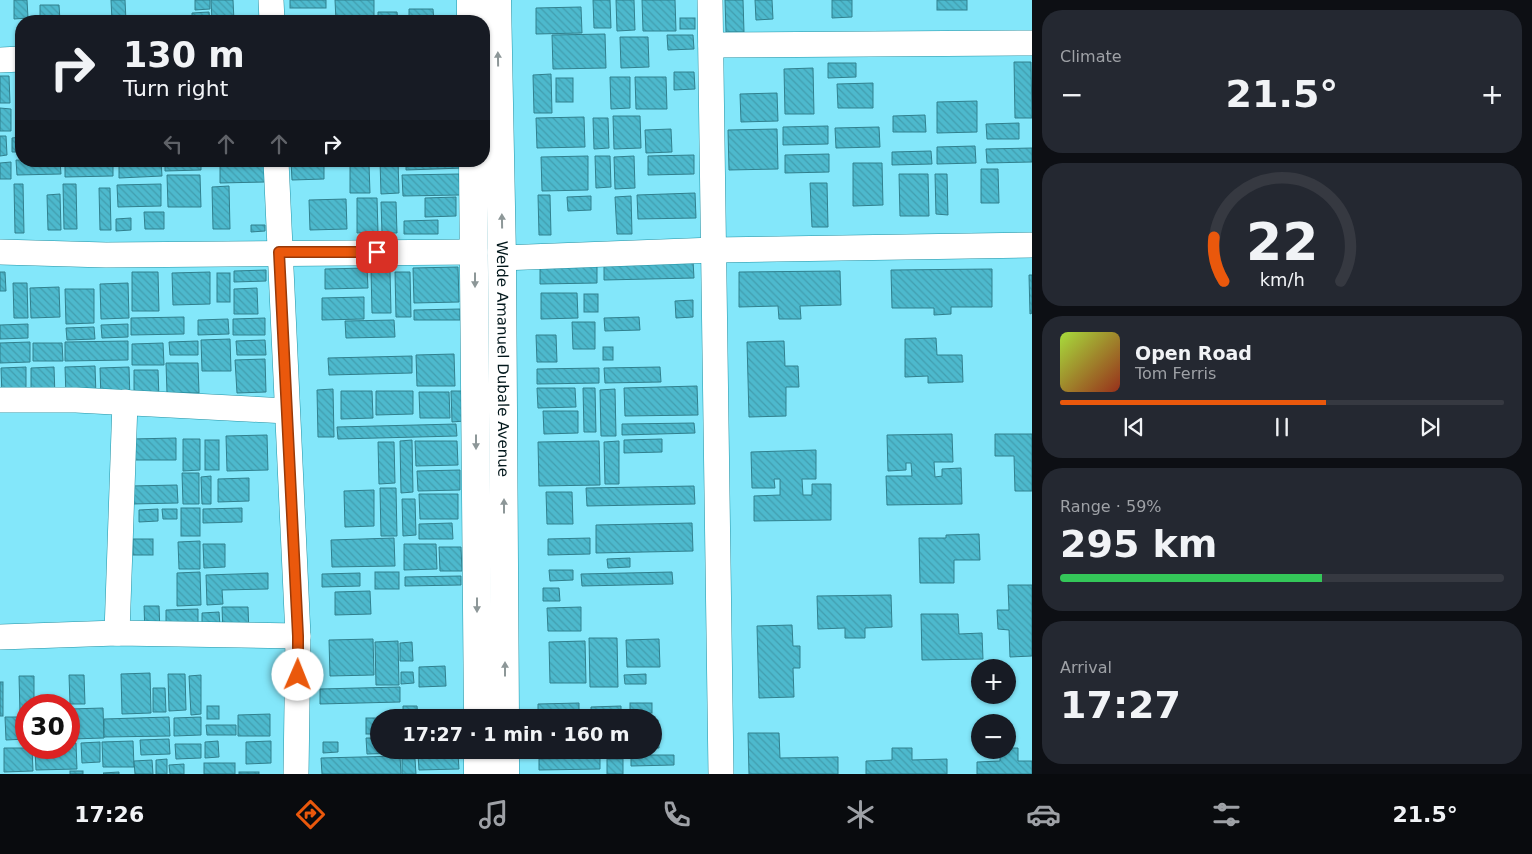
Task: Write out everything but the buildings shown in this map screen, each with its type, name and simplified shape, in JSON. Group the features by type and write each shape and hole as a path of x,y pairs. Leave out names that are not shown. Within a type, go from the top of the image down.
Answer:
{"main road":[{"path":"471,0 471,15"},
{"name":"Welde Amanuel Dubale Avenue","path":"497,0 502,258 505,709"},
{"path":"473,167 478,709"},
{"path":"478,759 478,774"},
{"path":"505,759 505,774"}],"street":[{"path":"271,0 272,15"},
{"path":"710,0 721,774"},
{"path":"711,45 1032,43"},
{"path":"0,60 15,59"},
{"path":"276,167 298,636 296,774"},
{"path":"502,258 714,250 1032,245"},
{"path":"0,252 106,255 279,252 475,252"},
{"path":"0,400 124,402 287,411"},
{"path":"117,633 124,402"},
{"path":"0,637 117,633 298,636"}],"route":[{"path":"298,675 298,636 279,252 377,252"}]}
